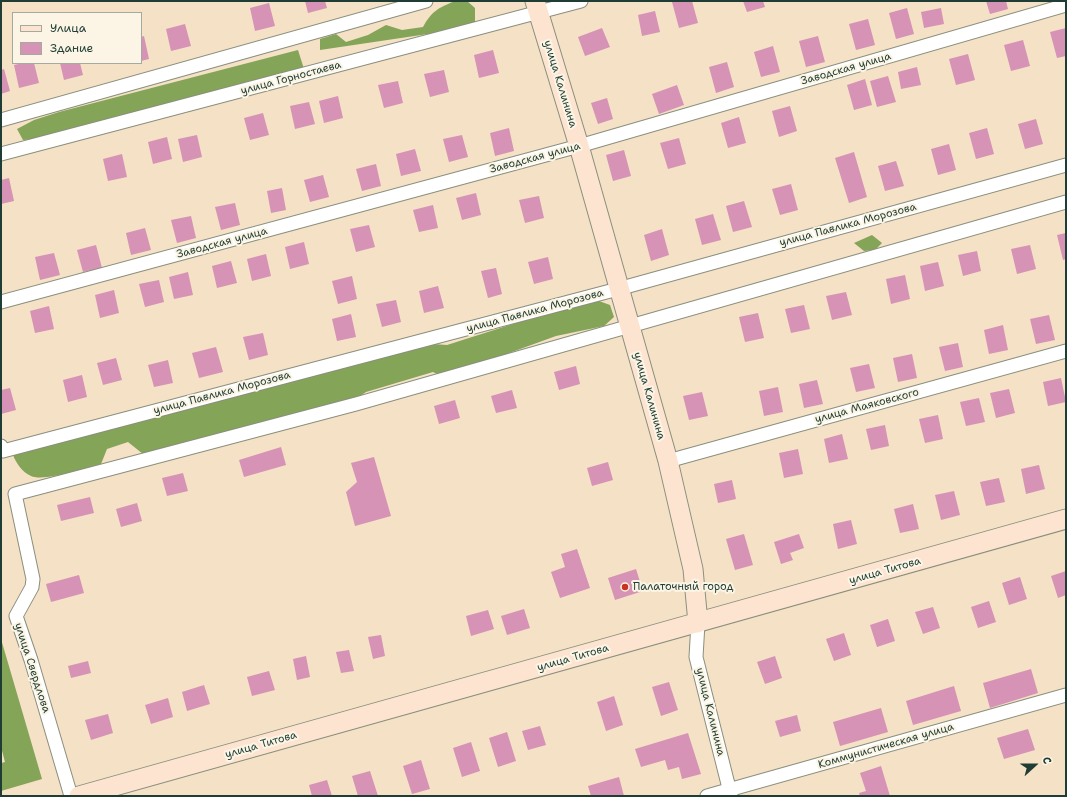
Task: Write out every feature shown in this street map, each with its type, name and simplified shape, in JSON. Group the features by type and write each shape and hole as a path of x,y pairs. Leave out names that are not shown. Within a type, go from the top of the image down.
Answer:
{"main road":[{"name":"улица Калинина","path":"537,7 579,146 618,289 668,461 693,569 698,623"},
{"name":"улица Титова","path":"88,795 1066,519"}],"street":[{"path":"1,120 426,1"},
{"name":"улица Горностаева","path":"1,154 537,7 581,1"},
{"name":"Заводская улица","path":"1,302 579,146 1066,5"},
{"name":"улица Павлика Морозова","path":"2,448 618,289 1066,165"},
{"path":"629,327 1066,202"},
{"name":"улица Свердлова","path":"71,796 31,660 16,616 32,587 33,578 15,494 356,404 629,327"},
{"name":"улица Маяковского","path":"668,461 1066,351"},
{"name":"улица Калинина","path":"698,623 696,657 730,793"},
{"name":"Коммунистическая улица","path":"707,796 730,793 1066,695"}],"green space":[{"path":"455,1 467,1 475,8 475,22 448,31 320,50 320,39 336,34 346,42 368,35 386,25 402,30 423,27 429,17 436,11"},
{"path":"298,50 304,69 203,94 37,139 23,140 17,129 34,120 59,112"},
{"path":"872,235 882,243 875,250 864,251 854,243"},
{"path":"599,301 610,305 614,317 604,326 556,336 443,377 433,372 366,392 357,398 302,414 143,454 128,442 107,449 101,464 55,476 31,476 20,467 13,455 433,344 447,345 538,316"},
{"path":"1,639 42,779 1,791 1,763 5,762 1,747"}],"building":[{"path":"305,1 325,1 327,8 308,13"},
{"path":"692,1 698,23 679,28 672,2"},
{"path":"743,1 763,1 765,7 747,12"},
{"path":"986,1 1006,1 1008,9 990,14"},
{"path":"269,3 275,26 255,31 250,8"},
{"path":"907,8 914,34 896,39 889,13"},
{"path":"941,8 944,24 924,28 921,12"},
{"path":"655,11 660,32 642,36 638,15"},
{"path":"868,19 875,45 856,50 849,24"},
{"path":"185,24 191,46 171,51 166,29"},
{"path":"602,28 610,47 585,56 578,37"},
{"path":"1066,28 1066,56 1057,58 1050,32"},
{"path":"144,36 149,59 142,61 142,37"},
{"path":"818,36 825,62 806,67 799,41"},
{"path":"1023,40 1030,66 1011,71 1004,45"},
{"path":"773,46 780,72 761,77 754,52"},
{"path":"493,50 499,73 479,78 474,55"},
{"path":"968,54 975,80 956,85 949,59"},
{"path":"727,62 734,87 716,93 709,67"},
{"path":"34,64 39,83 19,88 14,65"},
{"path":"60,64 80,64 83,75 64,80"},
{"path":"917,67 921,85 901,89 898,72"},
{"path":"4,69 10,91 1,94 1,70"},
{"path":"444,70 449,92 430,97 424,74"},
{"path":"888,76 896,102 877,107 870,81"},
{"path":"865,79 872,105 854,110 847,85"},
{"path":"398,81 403,103 384,108 378,85"},
{"path":"677,85 684,105 659,114 652,94"},
{"path":"338,96 343,118 324,123 319,101"},
{"path":"607,98 613,119 598,124 591,103"},
{"path":"309,102 315,124 295,129 290,106"},
{"path":"790,106 797,131 779,137 772,111"},
{"path":"263,113 269,135 250,140 244,118"},
{"path":"739,117 746,143 728,148 721,123"},
{"path":"1036,119 1043,144 1025,149 1018,124"},
{"path":"509,128 514,151 495,156 490,133"},
{"path":"987,128 994,154 976,159 969,133"},
{"path":"197,135 202,157 183,162 178,139"},
{"path":"462,135 468,157 449,162 443,139"},
{"path":"167,137 172,159 153,164 148,142"},
{"path":"679,138 686,164 668,169 660,143"},
{"path":"949,144 956,170 938,175 931,149"},
{"path":"415,149 421,171 401,176 396,154"},
{"path":"624,150 631,176 613,181 606,155"},
{"path":"854,152 867,197 849,203 835,158"},
{"path":"122,154 127,177 108,181 103,159"},
{"path":"896,161 904,186 885,191 878,166"},
{"path":"376,164 381,186 362,191 356,169"},
{"path":"323,175 329,197 310,202 304,180"},
{"path":"9,178 14,201 1,204 1,180"},
{"path":"791,184 798,210 780,215 772,189"},
{"path":"282,188 286,210 271,213 267,191"},
{"path":"476,193 481,215 462,220 456,198"},
{"path":"539,196 544,218 525,223 519,200"},
{"path":"744,201 752,227 733,232 726,206"},
{"path":"235,203 240,225 221,230 215,207"},
{"path":"433,205 438,228 419,232 413,210"},
{"path":"713,214 721,240 702,245 695,219"},
{"path":"191,216 196,238 177,243 171,220"},
{"path":"369,225 375,247 356,252 350,229"},
{"path":"145,228 151,250 131,255 126,233"},
{"path":"662,229 669,255 651,261 644,235"},
{"path":"1066,233 1066,259 1063,260 1057,235"},
{"path":"304,242 309,264 290,269 285,247"},
{"path":"96,245 102,268 83,272 77,250"},
{"path":"1030,245 1036,269 1017,274 1011,249"},
{"path":"977,251 981,271 963,276 958,255"},
{"path":"54,253 60,275 40,280 35,257"},
{"path":"266,254 271,276 252,281 247,259"},
{"path":"548,257 553,279 534,284 528,262"},
{"path":"231,261 237,283 217,288 212,266"},
{"path":"938,262 944,286 925,291 920,266"},
{"path":"496,268 502,294 488,298 481,271"},
{"path":"188,272 193,295 174,299 169,277"},
{"path":"905,275 910,299 891,304 886,279"},
{"path":"352,276 357,299 338,304 332,281"},
{"path":"159,280 164,302 145,307 139,284"},
{"path":"438,286 444,308 424,313 419,291"},
{"path":"114,290 119,313 100,318 95,295"},
{"path":"846,292 852,315 832,320 826,296"},
{"path":"396,300 401,322 382,327 376,304"},
{"path":"804,305 810,329 791,333 785,309"},
{"path":"49,306 54,329 35,333 30,311"},
{"path":"758,313 764,338 745,342 739,317"},
{"path":"351,314 356,337 337,341 332,319"},
{"path":"1049,315 1055,340 1036,344 1030,319"},
{"path":"1003,325 1008,350 989,354 984,330"},
{"path":"263,333 268,355 249,360 243,337"},
{"path":"958,343 963,367 945,371 939,347"},
{"path":"216,347 223,372 199,378 192,353"},
{"path":"912,354 917,378 898,382 893,358"},
{"path":"116,358 122,380 103,385 97,363"},
{"path":"168,360 173,383 154,387 148,365"},
{"path":"869,364 875,388 856,392 850,368"},
{"path":"576,366 580,384 559,390 554,372"},
{"path":"82,375 87,397 68,402 63,380"},
{"path":"1061,378 1066,402 1048,406 1043,382"},
{"path":"817,380 823,404 804,408 799,384"},
{"path":"778,387 783,412 764,416 759,391"},
{"path":"10,388 16,410 1,414 1,390"},
{"path":"1009,389 1015,413 996,418 990,393"},
{"path":"512,390 517,408 496,413 491,396"},
{"path":"702,392 708,416 689,420 683,396"},
{"path":"979,398 985,422 966,426 960,402"},
{"path":"455,400 460,418 439,424 434,406"},
{"path":"938,415 943,439 925,443 919,419"},
{"path":"885,425 889,446 871,450 866,429"},
{"path":"842,434 848,459 829,463 824,439"},
{"path":"281,447 286,465 244,477 239,460"},
{"path":"798,449 803,474 784,478 779,453"},
{"path":"374,457 391,516 355,526 346,492 357,482 351,463"},
{"path":"608,462 613,480 592,486 587,468"},
{"path":"1039,465 1045,489 1026,494 1021,469"},
{"path":"183,473 188,491 167,496 162,478"},
{"path":"999,478 1005,502 986,506 980,482"},
{"path":"732,480 736,499 718,503 714,484"},
{"path":"954,491 960,515 941,520 935,495"},
{"path":"90,497 94,513 61,521 57,505"},
{"path":"137,503 142,521 121,527 116,509"},
{"path":"913,504 919,529 900,533 894,509"},
{"path":"851,520 857,544 838,549 833,524"},
{"path":"744,534 753,565 735,570 726,539"},
{"path":"799,534 804,548 790,553 793,560 781,564 774,542"},
{"path":"577,549 590,588 560,598 551,572 565,567 561,554"},
{"path":"636,569 643,591 615,600 608,578"},
{"path":"1066,571 1066,595 1058,598 1051,576"},
{"path":"79,575 84,593 51,602 46,584"},
{"path":"1020,577 1027,599 1009,605 1002,583"},
{"path":"989,601 996,622 978,628 971,607"},
{"path":"933,607 940,628 923,634 915,612"},
{"path":"524,609 530,628 507,635 501,616"},
{"path":"488,610 494,629 471,636 466,616"},
{"path":"888,619 895,641 877,647 870,625"},
{"path":"844,633 851,655 834,661 826,639"},
{"path":"381,635 385,656 373,659 368,637"},
{"path":"349,650 354,671 341,673 336,652"},
{"path":"306,656 310,677 297,680 293,659"},
{"path":"775,656 782,678 765,684 757,662"},
{"path":"88,661 91,673 71,678 68,666"},
{"path":"1031,669 1038,693 990,708 983,683"},
{"path":"269,671 275,690 252,696 247,677"},
{"path":"669,682 678,710 661,716 652,687"},
{"path":"204,685 210,704 187,711 182,692"},
{"path":"954,686 961,711 913,725 906,701"},
{"path":"614,696 623,725 606,731 597,702"},
{"path":"168,698 173,717 151,724 145,705"},
{"path":"881,708 888,732 840,746 833,722"},
{"path":"108,714 113,733 91,740 85,720"},
{"path":"797,715 801,731 780,737 775,721"},
{"path":"540,726 546,745 528,750 522,731"},
{"path":"1028,729 1035,750 1004,759 997,738"},
{"path":"507,732 516,761 498,767 489,738"},
{"path":"688,733 701,774 682,779 679,767 668,770 665,760 641,767 635,749"},
{"path":"471,742 480,771 462,777 453,748"},
{"path":"421,760 430,789 412,794 403,766"},
{"path":"881,766 890,796 860,796 859,793 866,791 860,773"},
{"path":"370,771 378,796 358,796 352,776"},
{"path":"619,777 624,796 591,796 588,786"},
{"path":"327,780 332,796 312,796 309,785"}],"place":[{"name":"Палаточный город","path":"625,587"}]}
